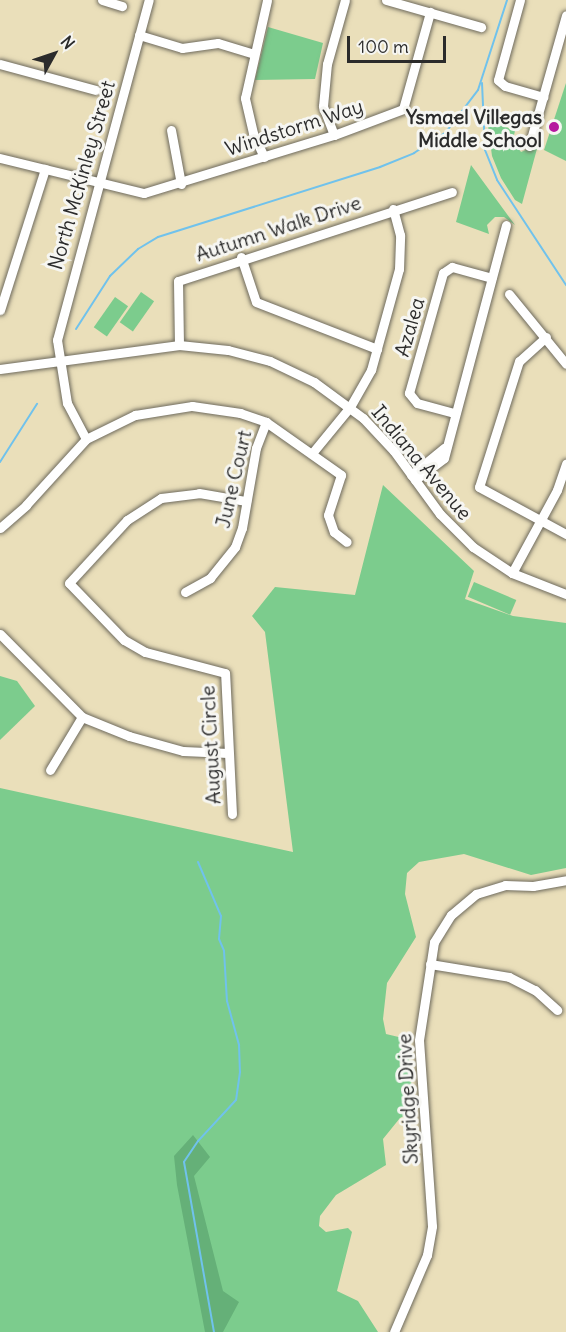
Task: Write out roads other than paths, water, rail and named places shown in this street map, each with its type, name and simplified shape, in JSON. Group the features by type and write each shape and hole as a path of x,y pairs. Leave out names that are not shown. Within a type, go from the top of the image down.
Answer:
{"street":[{"path":"102,0 122,6"},
{"name":"North McKinley Street","path":"86,439 67,402 57,340 64,303 149,0"},
{"path":"264,157 253,133 245,99 253,54 267,0"},
{"path":"334,135 323,106 327,64 345,0"},
{"path":"386,0 481,27"},
{"path":"520,0 498,80 505,86 543,97"},
{"name":"Windstorm Way","path":"0,158 98,184 144,193 181,184 334,135 403,109 430,12"},
{"path":"529,146 566,15"},
{"path":"139,35 182,48 218,43 253,54"},
{"path":"0,64 96,90"},
{"path":"171,130 181,184"},
{"path":"1,310 45,169"},
{"name":"Autumn Walk Drive","path":"179,345 178,280 241,257 452,192"},
{"path":"313,452 350,407 364,385 377,349 401,252 393,209"},
{"path":"413,477 433,462 444,447 506,225"},
{"path":"241,257 256,302 377,349"},
{"name":"Azalea","path":"454,413 417,403 410,397 440,284 449,267 492,278"},
{"path":"509,294 566,364"},
{"path":"546,337 519,361 479,487 566,534"},
{"name":"Indiana Avenue","path":"0,369 179,345 228,350 270,361 314,382 350,407 379,434 458,533 512,573 566,594"},
{"path":"0,528 26,505 64,458 86,439 111,423 165,408 214,407 266,422 313,452 341,475 328,515 334,532 347,542"},
{"name":"June Court","path":"185,592 210,578 223,565 242,528 256,448 266,422"},
{"path":"512,573 541,520 566,464"},
{"name":"August Circle","path":"232,814 225,673 146,652 124,640 69,583 127,520 161,498 199,493 246,501"},
{"path":"0,633 63,702 82,717 129,736 183,751 228,753"},
{"path":"50,770 82,717"},
{"name":"Skyridge Drive","path":"394,1332 427,1255 432,1226 419,1040 434,942 451,915 476,894 505,885 533,886 566,880"},
{"path":"430,964 509,977 535,990 557,1010"}],"waterway":[{"path":"76,329 110,276 138,249 158,237 380,167 414,153 446,132 478,90 507,0"},
{"path":"482,83 485,150 497,180 566,285"},
{"path":"0,462 37,404"},
{"path":"198,862 221,916 219,939 224,951 227,1001 239,1045 240,1072 236,1100 198,1141 184,1162 214,1332"}],"place":[{"name":"Ysmael Villegas Middle School","path":"554,127"}]}
